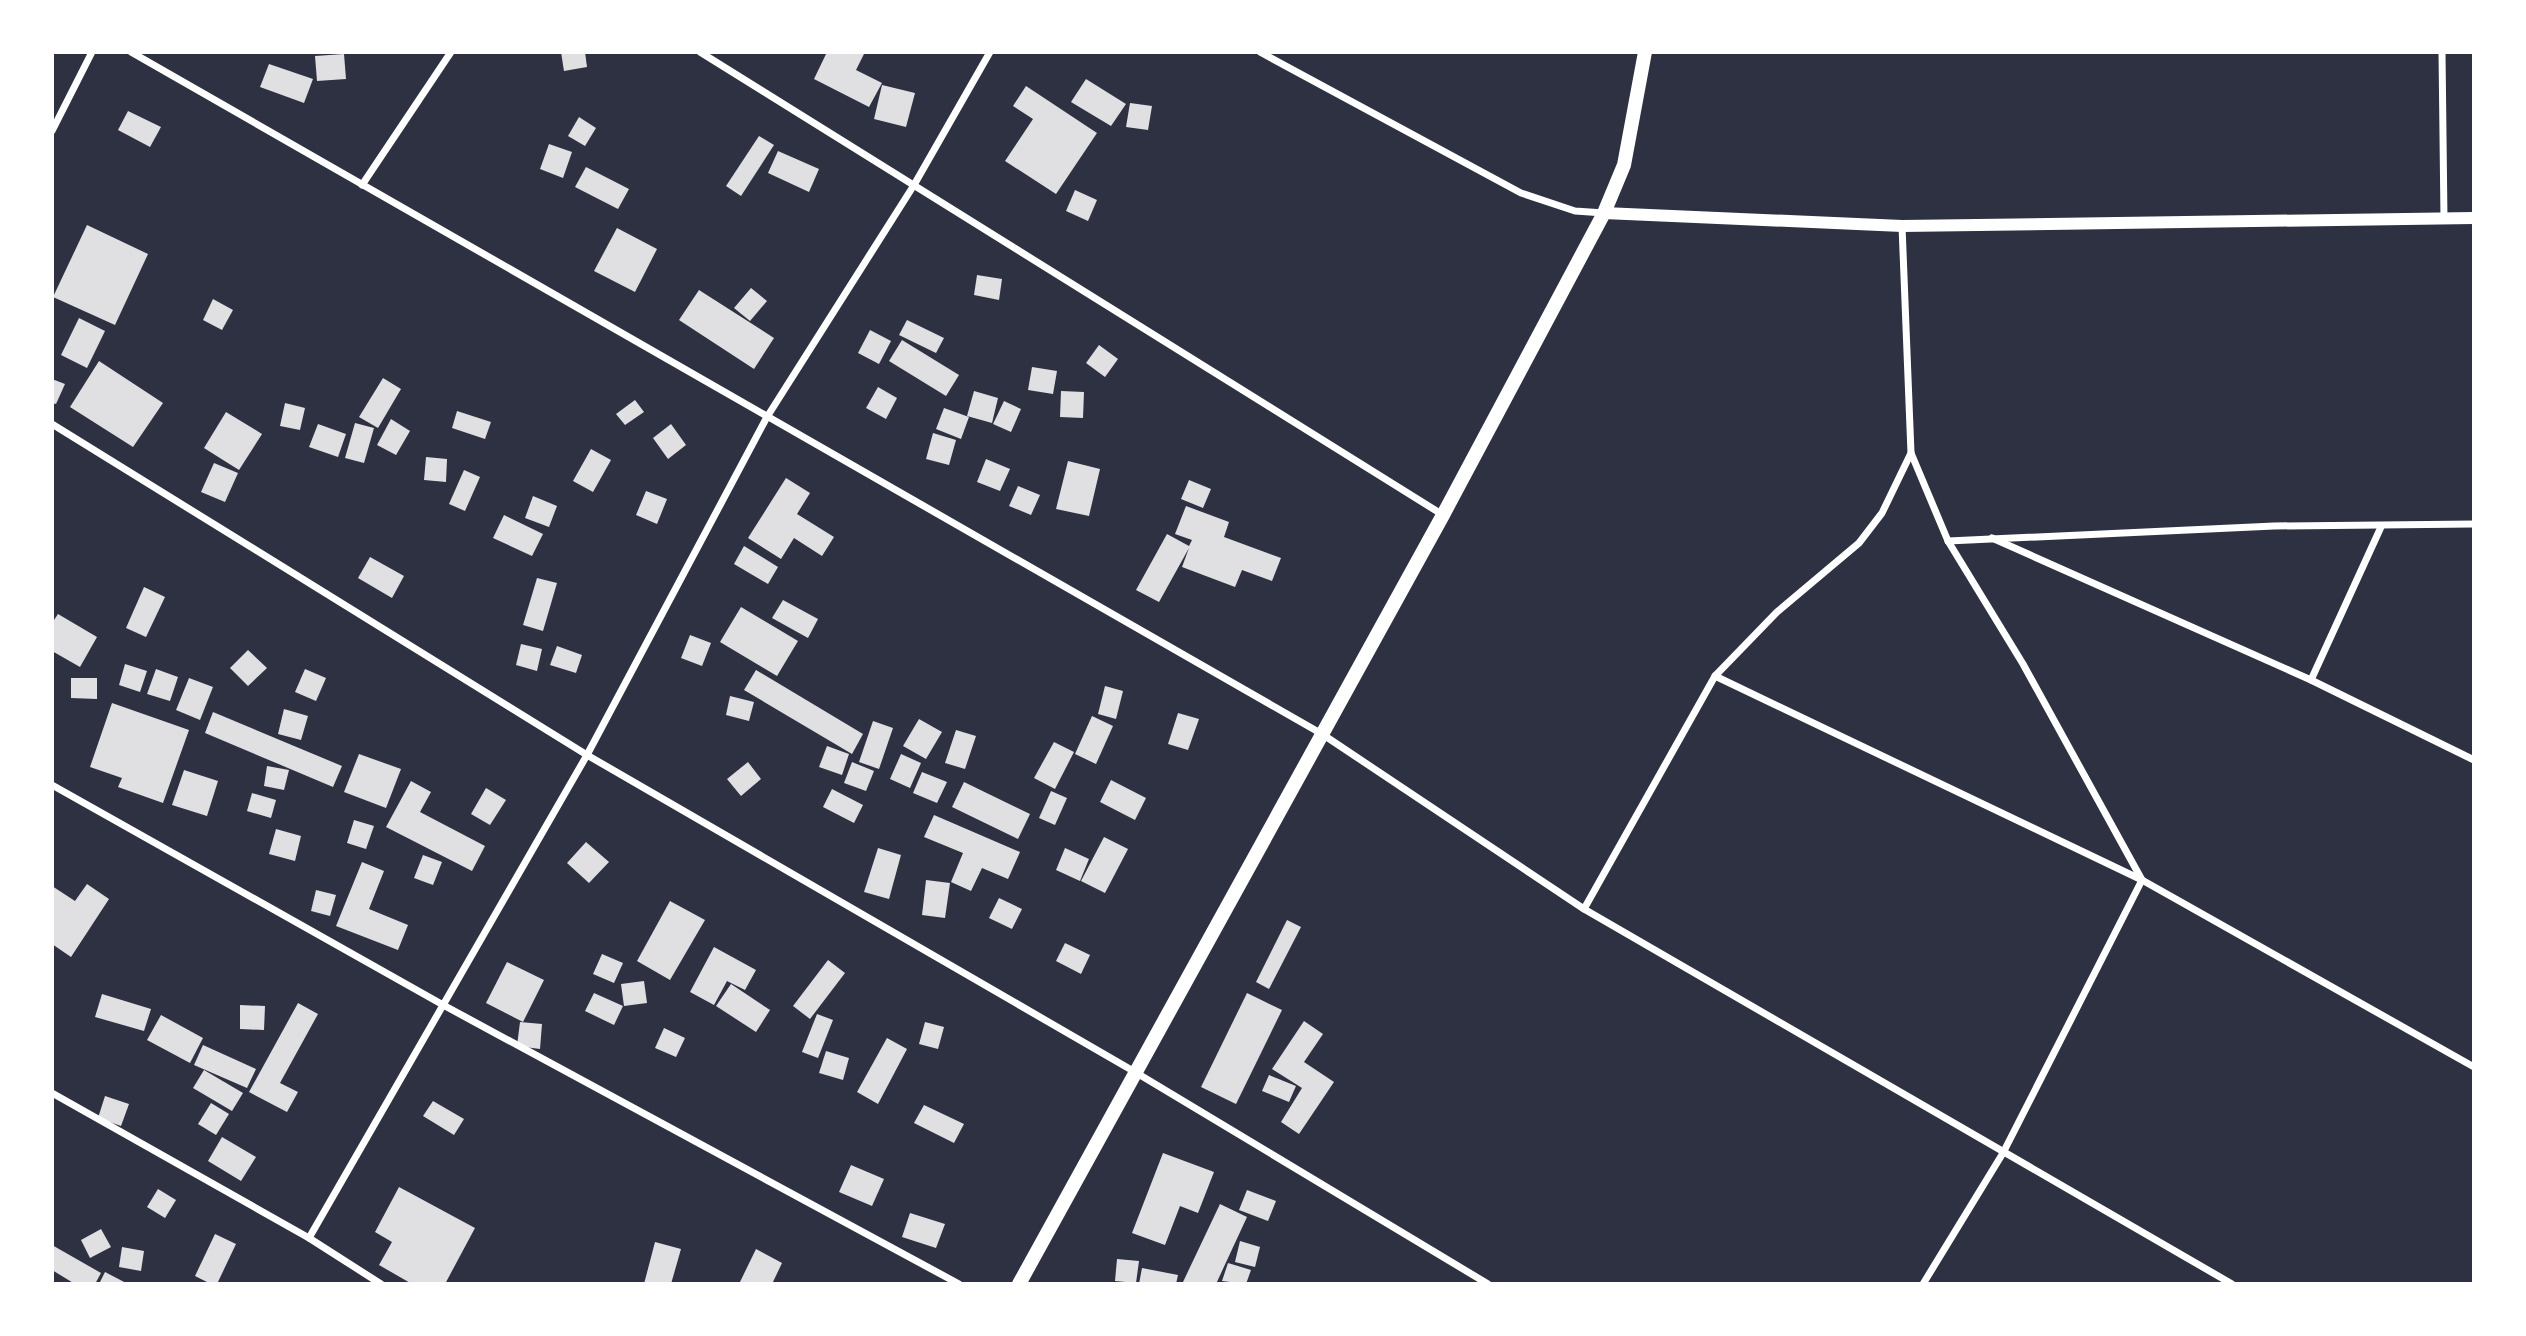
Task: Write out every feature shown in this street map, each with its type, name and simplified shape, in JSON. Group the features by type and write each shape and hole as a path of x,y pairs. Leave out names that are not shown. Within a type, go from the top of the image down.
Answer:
{"main road":[{"path":"1019,1283 1443,515 1604,213 1624,165 1645,52"}],"street":[{"path":"52,131 92,52"},
{"path":"131,52 1322,734 1584,909 2232,1283"},
{"path":"362,185 451,52"},
{"path":"700,52 1443,515"},
{"path":"309,1238 445,1006 587,755 767,417 914,185 990,52"},
{"path":"1260,52 1521,192 1575,211 1902,226 2473,218"},
{"path":"2442,52 2444,219"},
{"path":"1902,226 1911,453 1948,541 2023,664 2142,880"},
{"path":"52,424 587,755 1135,1072 1488,1283"},
{"path":"1584,909 1715,676 1777,612 1858,543 1882,513 1911,453"},
{"path":"1948,541 2274,526 2473,524"},
{"path":"2311,680 2381,527"},
{"path":"1992,538 2311,680 2473,760"},
{"path":"1715,676 2142,880 2473,1067"},
{"path":"52,785 445,1006 959,1283"},
{"path":"1923,1283 2003,1153 2142,880"},
{"path":"52,1093 309,1238 381,1283"}],"building":[{"path":"561,52 585,52 587,67 564,71"},
{"path":"827,52 865,52 856,70 882,83 869,107 814,79"},
{"path":"344,54 346,79 317,81 315,56"},
{"path":"269,64 313,79 304,103 260,87"},
{"path":"1086,79 1126,104 1111,126 1071,102"},
{"path":"882,85 915,93 906,127 874,119"},
{"path":"1026,86 1097,133 1056,194 1005,161 1033,119 1013,106"},
{"path":"1130,103 1152,106 1148,130 1126,127"},
{"path":"128,111 161,127 150,147 118,130"},
{"path":"579,117 596,128 585,146 568,136"},
{"path":"759,136 774,145 741,196 726,186"},
{"path":"549,144 572,152 563,178 540,169"},
{"path":"778,151 819,169 809,192 768,173"},
{"path":"586,167 629,189 618,209 575,187"},
{"path":"1075,190 1097,200 1088,221 1066,211"},
{"path":"87,225 148,254 115,325 53,297"},
{"path":"617,228 657,249 635,292 594,271"},
{"path":"977,275 1002,279 999,300 974,295"},
{"path":"751,288 767,301 750,321 734,308"},
{"path":"699,290 774,338 754,369 679,320"},
{"path":"213,299 233,310 222,330 203,320"},
{"path":"79,318 105,331 87,368 61,355"},
{"path":"907,320 944,338 936,353 899,335"},
{"path":"870,330 891,341 879,364 858,353"},
{"path":"902,340 959,375 946,396 889,361"},
{"path":"1099,345 1118,359 1105,377 1086,363"},
{"path":"99,361 163,403 133,447 70,407"},
{"path":"1032,367 1057,371 1053,394 1028,390"},
{"path":"383,378 401,389 378,428 359,417"},
{"path":"52,379 65,384 56,404 52,403"},
{"path":"878,387 897,398 886,419 866,408"},
{"path":"974,391 998,398 992,423 967,416"},
{"path":"1061,391 1084,392 1083,418 1060,417"},
{"path":"635,400 644,412 625,425 616,414"},
{"path":"1004,401 1021,409 1011,432 993,424"},
{"path":"285,403 305,408 300,430 280,426"},
{"path":"944,408 969,417 961,439 936,429"},
{"path":"457,411 491,422 485,439 452,428"},
{"path":"226,412 262,434 239,470 204,448"},
{"path":"391,419 410,431 396,455 377,445"},
{"path":"355,423 374,428 364,463 345,458"},
{"path":"318,424 346,434 338,457 309,447"},
{"path":"671,424 686,445 668,459 653,438"},
{"path":"933,433 956,440 949,465 926,459"},
{"path":"591,449 611,460 593,492 573,481"},
{"path":"426,457 447,459 446,482 424,480"},
{"path":"986,459 1010,469 1000,491 977,482"},
{"path":"1068,461 1100,469 1089,516 1056,509"},
{"path":"214,463 238,473 225,502 201,492"},
{"path":"464,470 480,477 465,511 449,504"},
{"path":"786,478 810,493 797,514 834,537 822,556 794,538 781,559 748,538"},
{"path":"1189,480 1211,489 1203,508 1181,499"},
{"path":"1018,486 1040,495 1031,515 1009,506"},
{"path":"646,491 667,499 657,524 636,515"},
{"path":"533,496 557,506 549,527 525,518"},
{"path":"1186,506 1229,522 1224,537 1281,558 1272,581 1242,570 1235,587 1182,567 1189,548 1159,602 1136,590 1167,534 1189,546 1192,540 1175,534"},
{"path":"504,515 543,534 532,556 493,538"},
{"path":"744,546 778,567 768,584 734,564"},
{"path":"370,557 404,576 392,598 358,578"},
{"path":"537,578 557,583 543,631 523,625"},
{"path":"144,587 165,597 146,637 126,628"},
{"path":"783,600 818,619 808,638 772,618"},
{"path":"741,607 798,641 777,676 720,642"},
{"path":"58,614 97,637 80,667 52,651 52,623"},
{"path":"690,635 711,643 702,666 681,658"},
{"path":"521,644 542,649 537,671 516,665"},
{"path":"557,646 582,655 576,673 550,665"},
{"path":"248,650 267,668 248,686 230,668"},
{"path":"125,664 147,671 140,692 119,685"},
{"path":"156,669 178,677 170,701 147,694"},
{"path":"305,669 326,678 316,701 295,692"},
{"path":"756,670 863,734 852,754 744,690"},
{"path":"71,678 97,678 97,699 71,698"},
{"path":"189,678 213,687 200,720 176,710"},
{"path":"1105,686 1123,691 1116,719 1098,714"},
{"path":"730,696 754,702 749,721 726,715"},
{"path":"112,703 189,730 163,803 118,787 122,778 90,767"},
{"path":"284,709 308,716 301,740 278,734"},
{"path":"213,712 342,766 333,787 205,733"},
{"path":"1178,713 1199,719 1188,750 1168,744"},
{"path":"1092,716 1113,726 1096,764 1075,754"},
{"path":"919,719 942,732 926,759 903,746"},
{"path":"873,721 893,728 879,769 859,762"},
{"path":"956,730 976,736 965,769 945,763"},
{"path":"1054,742 1074,752 1055,789 1034,778"},
{"path":"827,746 849,754 842,775 819,767"},
{"path":"359,754 401,769 386,808 344,792"},
{"path":"901,754 921,763 910,788 890,779"},
{"path":"748,762 761,779 741,796 727,779"},
{"path":"852,762 874,771 866,791 844,783"},
{"path":"267,766 289,770 284,790 264,786"},
{"path":"184,770 218,781 207,816 172,805"},
{"path":"922,772 947,782 937,803 913,793"},
{"path":"1111,780 1146,798 1135,820 1100,802"},
{"path":"411,781 431,792 420,812 485,846 472,871 386,827"},
{"path":"964,782 1030,814 1018,839 952,807"},
{"path":"486,788 506,800 490,825 471,814"},
{"path":"832,789 863,805 854,823 823,807"},
{"path":"1051,791 1067,798 1055,825 1039,818"},
{"path":"252,793 276,800 271,818 247,811"},
{"path":"934,815 1020,852 1008,879 982,868 971,891 951,882 963,853 924,837"},
{"path":"354,820 374,826 366,849 347,843"},
{"path":"276,829 301,836 295,861 269,854"},
{"path":"1104,837 1128,849 1105,893 1081,881"},
{"path":"586,842 609,862 589,883 567,863"},
{"path":"878,848 901,855 889,899 864,892"},
{"path":"1065,848 1089,859 1080,881 1056,870"},
{"path":"423,855 442,862 433,885 414,878"},
{"path":"362,862 384,871 369,909 408,925 398,950 336,926"},
{"path":"926,880 950,883 945,918 922,915"},
{"path":"87,884 109,899 71,957 52,944 52,886 75,901"},
{"path":"316,890 336,895 330,916 311,911"},
{"path":"999,898 1022,909 1012,929 989,918"},
{"path":"670,901 705,920 670,980 637,961"},
{"path":"1287,920 1301,927 1269,989 1256,982"},
{"path":"1065,943 1090,955 1081,974 1056,961"},
{"path":"714,947 756,970 745,990 727,981 714,1005 690,992"},
{"path":"602,954 623,963 614,983 593,974"},
{"path":"828,960 845,973 810,1019 793,1006"},
{"path":"507,962 544,980 523,1022 486,1003"},
{"path":"644,981 647,1003 624,1006 621,984"},
{"path":"731,984 770,1010 756,1032 716,1006"},
{"path":"594,993 623,1006 614,1025 585,1011"},
{"path":"1247,993 1282,1010 1236,1104 1201,1087"},
{"path":"102,994 151,1009 144,1031 95,1017"},
{"path":"298,1003 318,1014 280,1083 298,1092 287,1112 249,1092"},
{"path":"240,1005 265,1006 264,1030 240,1029"},
{"path":"817,1014 833,1020 818,1058 802,1052"},
{"path":"161,1015 203,1038 190,1063 147,1040"},
{"path":"1304,1021 1323,1034 1304,1062 1334,1082 1299,1134 1281,1122 1302,1088 1272,1069"},
{"path":"520,1022 542,1024 540,1049 517,1046"},
{"path":"925,1022 944,1027 938,1049 919,1044"},
{"path":"664,1028 685,1038 676,1057 655,1048"},
{"path":"887,1038 907,1049 878,1104 857,1092"},
{"path":"203,1045 256,1069 247,1088 194,1065"},
{"path":"826,1051 849,1058 843,1080 819,1073"},
{"path":"204,1070 243,1093 232,1111 193,1088"},
{"path":"1269,1075 1296,1086 1289,1102 1262,1091"},
{"path":"105,1096 129,1104 121,1126 98,1118"},
{"path":"433,1101 464,1119 454,1135 423,1116"},
{"path":"211,1103 229,1114 216,1135 198,1124"},
{"path":"924,1105 964,1124 954,1143 914,1123"},
{"path":"222,1137 256,1157 241,1181 208,1161"},
{"path":"1163,1153 1214,1172 1198,1213 1180,1206 1165,1245 1132,1233"},
{"path":"851,1165 884,1179 872,1206 839,1192"},
{"path":"399,1187 475,1228 445,1284 412,1284 379,1265 392,1242 375,1232"},
{"path":"158,1189 176,1200 165,1218 147,1207"},
{"path":"1247,1190 1276,1201 1268,1221 1239,1210"},
{"path":"1220,1204 1247,1217 1216,1284 1187,1284 1183,1282"},
{"path":"910,1213 945,1224 936,1248 902,1237"},
{"path":"101,1229 111,1247 90,1258 81,1240"},
{"path":"215,1234 236,1244 217,1284 211,1284 195,1276"},
{"path":"1240,1241 1260,1247 1255,1267 1235,1262"},
{"path":"655,1242 681,1249 671,1284 644,1284"},
{"path":"52,1245 101,1273 95,1284 75,1284 52,1270"},
{"path":"122,1247 144,1251 141,1271 119,1267"},
{"path":"756,1249 782,1263 772,1284 739,1284"},
{"path":"1117,1259 1139,1261 1136,1283 1115,1281"},
{"path":"1228,1263 1251,1270 1246,1284 1222,1281"},
{"path":"1142,1268 1178,1275 1176,1284 1139,1284"},
{"path":"105,1272 128,1284 99,1284"}]}
